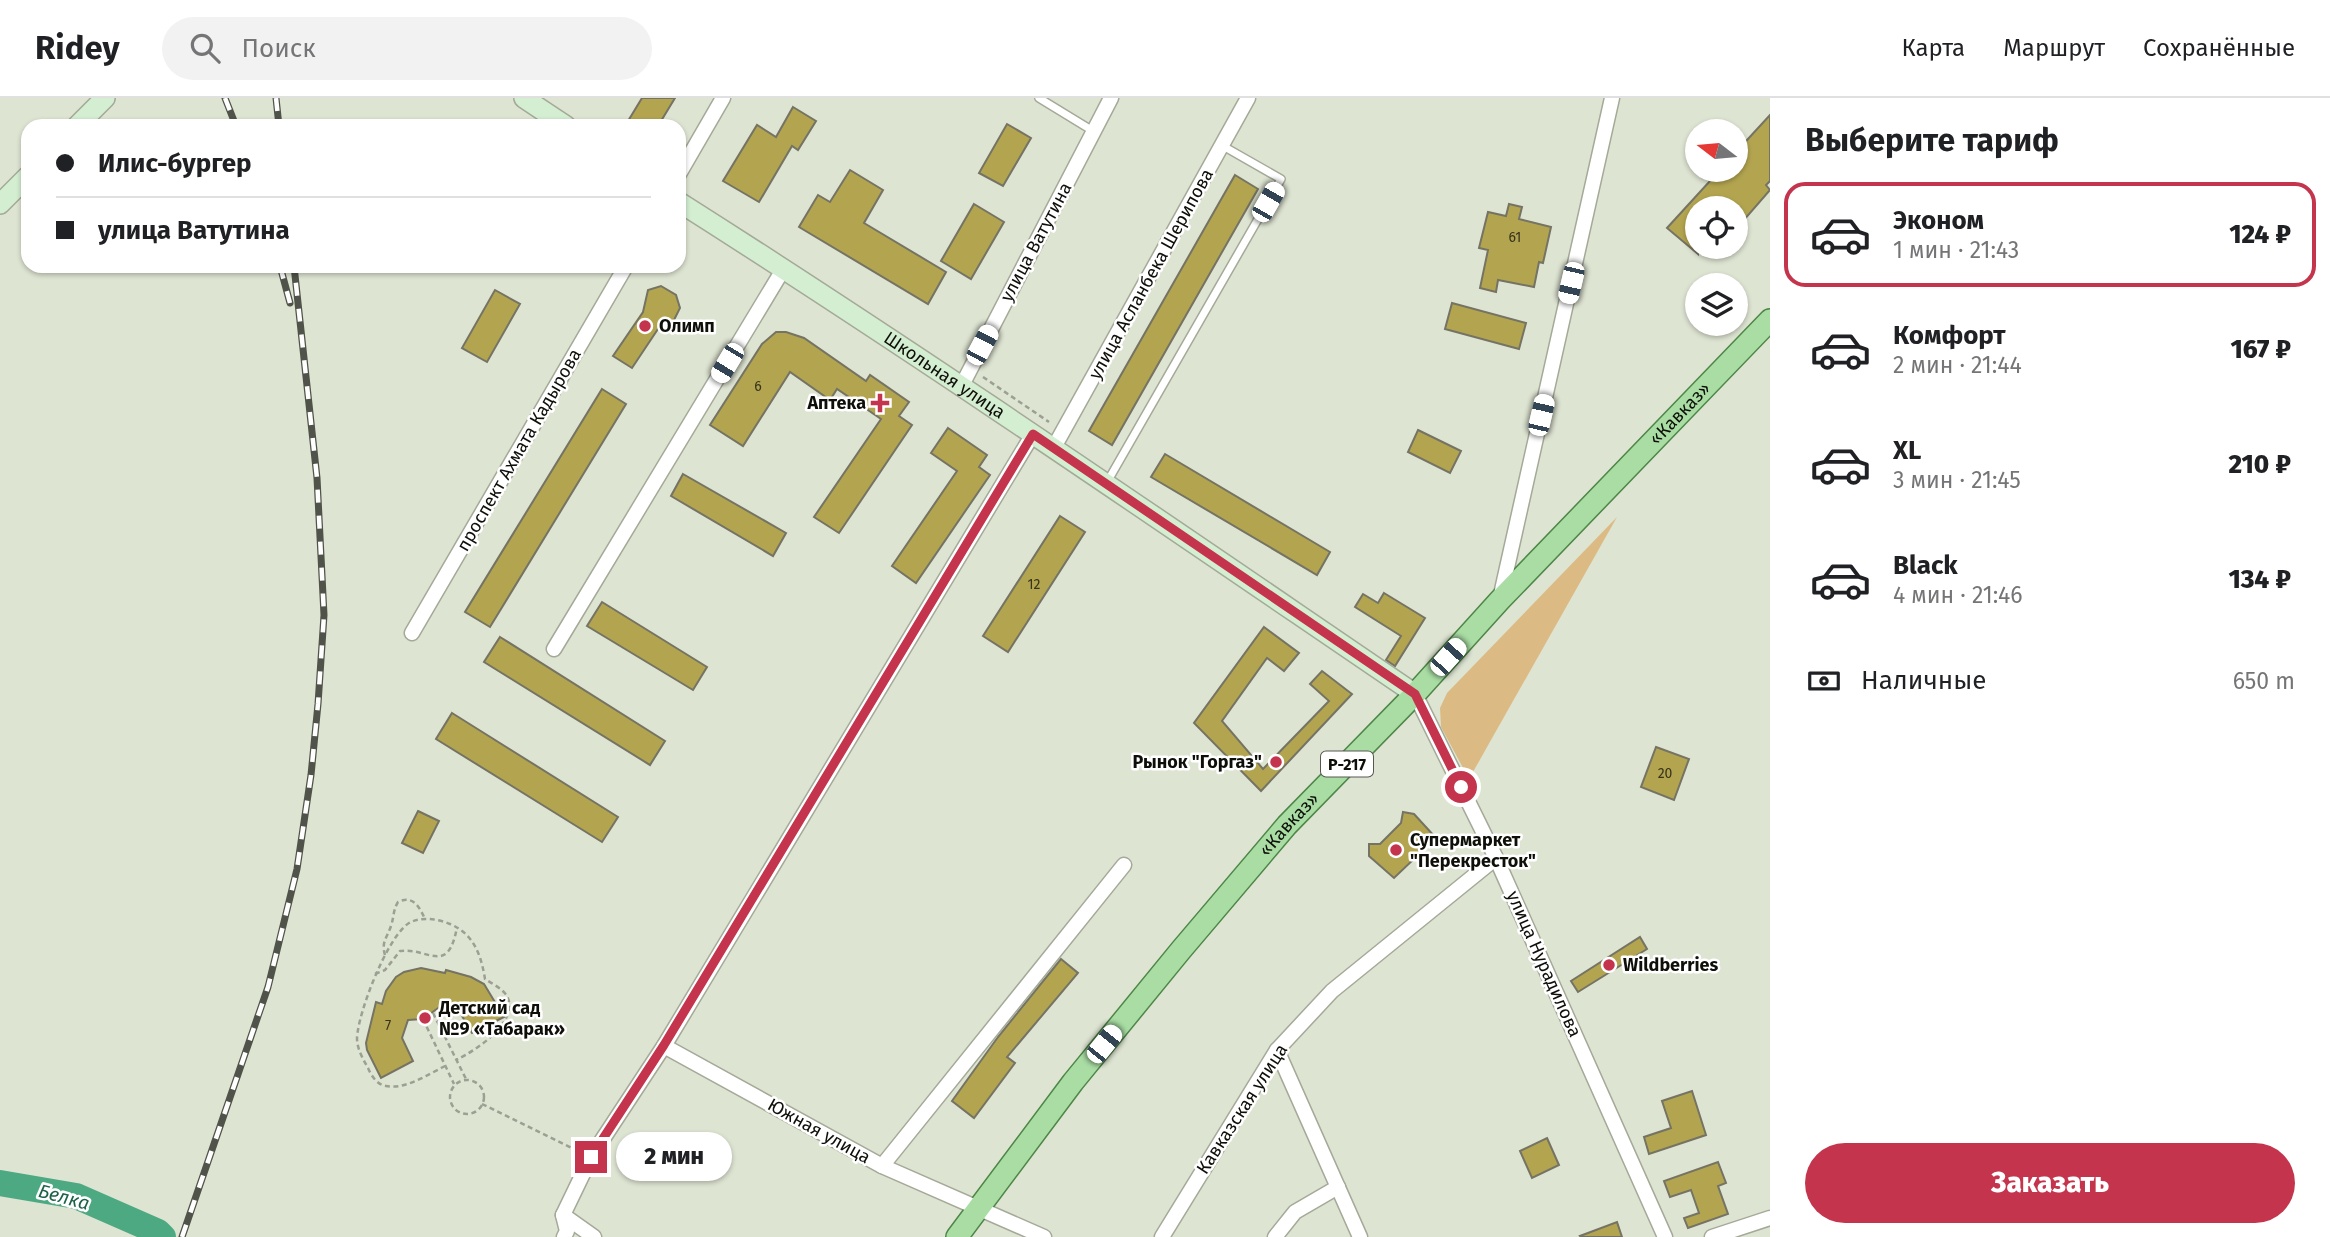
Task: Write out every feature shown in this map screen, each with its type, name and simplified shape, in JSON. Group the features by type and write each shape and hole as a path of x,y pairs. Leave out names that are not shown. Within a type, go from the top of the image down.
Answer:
{"main road":[{"name":"«Кавказ»","path":"957,1237 1073,1082 1287,825 1770,320"}],"street":[{"path":"85,119 105,98"},
{"path":"524,98 556,119"},
{"path":"686,162 723,98"},
{"name":"улица Ватутина","path":"961,387 1111,98"},
{"name":"улица Асланбека Шерипова","path":"1053,449 1248,98"},
{"path":"1500,600 1612,98"},
{"path":"0,204 21,183"},
{"name":"Школьная улица","path":"686,206 784,268 1033,434 1415,694"},
{"path":"554,649 784,268"},
{"name":"проспект Ахмата Кадырова","path":"412,633 622,273"},
{"path":"565,1237 563,1215 591,1157 664,1045 1033,434"},
{"name":"улица Нурадилова","path":"1415,694 1496,858 1665,1237"},
{"name":"Кавказская улица","path":"1162,1237 1277,1050 1332,991 1496,858"},
{"path":"882,1166 1124,865"},
{"name":"Южная улица","path":"664,1045 882,1166 1044,1237"},
{"path":"1277,1050 1360,1237"},
{"path":"1275,1237 1295,1212 1338,1187"},
{"path":"563,1215 594,1237"},
{"path":"1712,1237 1770,1218"}],"lane":[{"path":"1039,98 1094,132"},
{"path":"1106,485 1282,179 1223,146"}],"path":[{"path":"983,377 1049,422"},
{"path":"385,955 384,939 390,930 398,902 409,899 415,902 425,919"},
{"path":"445,1066 397,1087 380,1084 370,1074 358,1049 357,1036 375,975 385,955 407,924 425,919 447,922 457,927 469,936 478,948 485,979 502,990 508,998 509,1009 501,1026 477,1049 456,1060"},
{"path":"375,975 385,970 400,951 440,957 448,952 457,927"},
{"path":"433,1013 466,1079 482,1088 482,1104 473,1113 459,1112 450,1102 449,1096 454,1084 466,1079"},
{"path":"423,1019 454,1084"},
{"path":"482,1104 591,1157"}],"shaded area":[{"path":"1617,517 1469,779 1441,727 1440,708 1447,693"}],"building":[{"path":"642,98 675,98 662,119 629,119"},
{"path":"793,107 816,121 798,150 792,146 759,202 723,181 757,125 776,137"},
{"path":"1770,115 1770,181 1766,185 1770,190 1748,215 1748,196 1696,196 1709,182 1748,182 1748,139"},
{"path":"1007,124 1031,138 1003,186 979,173"},
{"path":"850,170 883,190 864,223 946,272 928,304 799,227 818,195 830,202"},
{"path":"1235,175 1258,189 1112,445 1089,431"},
{"path":"974,204 1004,222 971,279 941,261"},
{"path":"1509,204 1522,207 1519,219 1551,227 1543,263 1539,262 1534,287 1498,280 1496,292 1480,288 1488,250 1479,248 1488,212 1506,216"},
{"path":"1685,208 1685,243 1667,228"},
{"path":"661,286 676,295 680,308 673,322 662,323 632,368 613,356 643,312 648,290"},
{"path":"495,290 520,304 487,362 462,348"},
{"path":"1452,303 1526,323 1519,349 1445,329"},
{"path":"776,332 804,338 866,381 870,375 909,402 899,416 912,425 839,533 814,517 881,419 837,389 830,400 790,372 743,446 710,425 762,344"},
{"path":"602,389 626,404 490,627 465,612"},
{"path":"948,428 987,455 979,467 990,475 916,583 892,566 957,471 931,453"},
{"path":"1418,430 1461,451 1450,473 1408,452"},
{"path":"1165,454 1330,552 1317,575 1151,477"},
{"path":"683,474 786,533 773,556 671,496"},
{"path":"1060,516 1085,532 1008,652 983,636"},
{"path":"1384,593 1425,618 1395,666 1386,660 1401,636 1355,607 1363,594 1378,603"},
{"path":"602,602 707,667 693,690 587,626"},
{"path":"1264,627 1299,653 1284,671 1267,658 1222,721 1263,769 1329,701 1310,684 1322,671 1352,694 1261,791 1194,723"},
{"path":"500,637 665,741 650,765 484,662"},
{"path":"452,713 618,817 602,842 436,739"},
{"path":"1656,747 1689,759 1674,800 1641,787"},
{"path":"418,811 439,821 423,853 402,843"},
{"name":"Супермаркет \"Перекресток\"","path":"1403,812 1414,814 1436,838 1394,878 1369,856 1369,844 1380,844 1401,823"},
{"name":"Wildberries","path":"1640,937 1647,949 1578,992 1571,981"},
{"path":"1061,959 1078,973 1007,1057 1015,1063 974,1118 952,1101 998,1037"},
{"path":"421,968 445,973 446,970 484,984 504,1017 472,1033 459,1011 441,1006 423,1019 408,1020 402,1038 413,1061 381,1078 366,1043 376,1002 382,1004 386,991 396,977"},
{"path":"1692,1091 1706,1135 1649,1154 1644,1137 1671,1128 1662,1101"},
{"path":"1547,1138 1559,1165 1532,1178 1520,1151"},
{"path":"1718,1162 1726,1183 1718,1186 1728,1214 1688,1228 1684,1218 1699,1213 1691,1190 1670,1197 1664,1181"},
{"path":"1617,1222 1622,1237 1580,1236"}],"waterway":[{"name":"Белка","path":"0,1183 76,1196 158,1232 163,1237"}],"railway":[{"path":"225,98 233,119"},
{"path":"276,98 278,119"},
{"path":"282,273 290,303"},
{"path":"182,1237 268,987 297,869 311,775 324,615 317,478 295,273"}],"place":[{"name":"Олимп","path":"645,326"},
{"name":"Аптека","path":"880,403"},
{"name":"Рынок \"Горгаз\"","path":"1276,762"},
{"name":"Супермаркет \"Перекресток\"","path":"1396,850"},
{"name":"Wildberries","path":"1609,965"},
{"name":"Детский сад №9 «Табарак»","path":"425,1018"}],"route":[{"path":"591,1157 664,1045 1033,434 1415,694 1461,787"}]}
